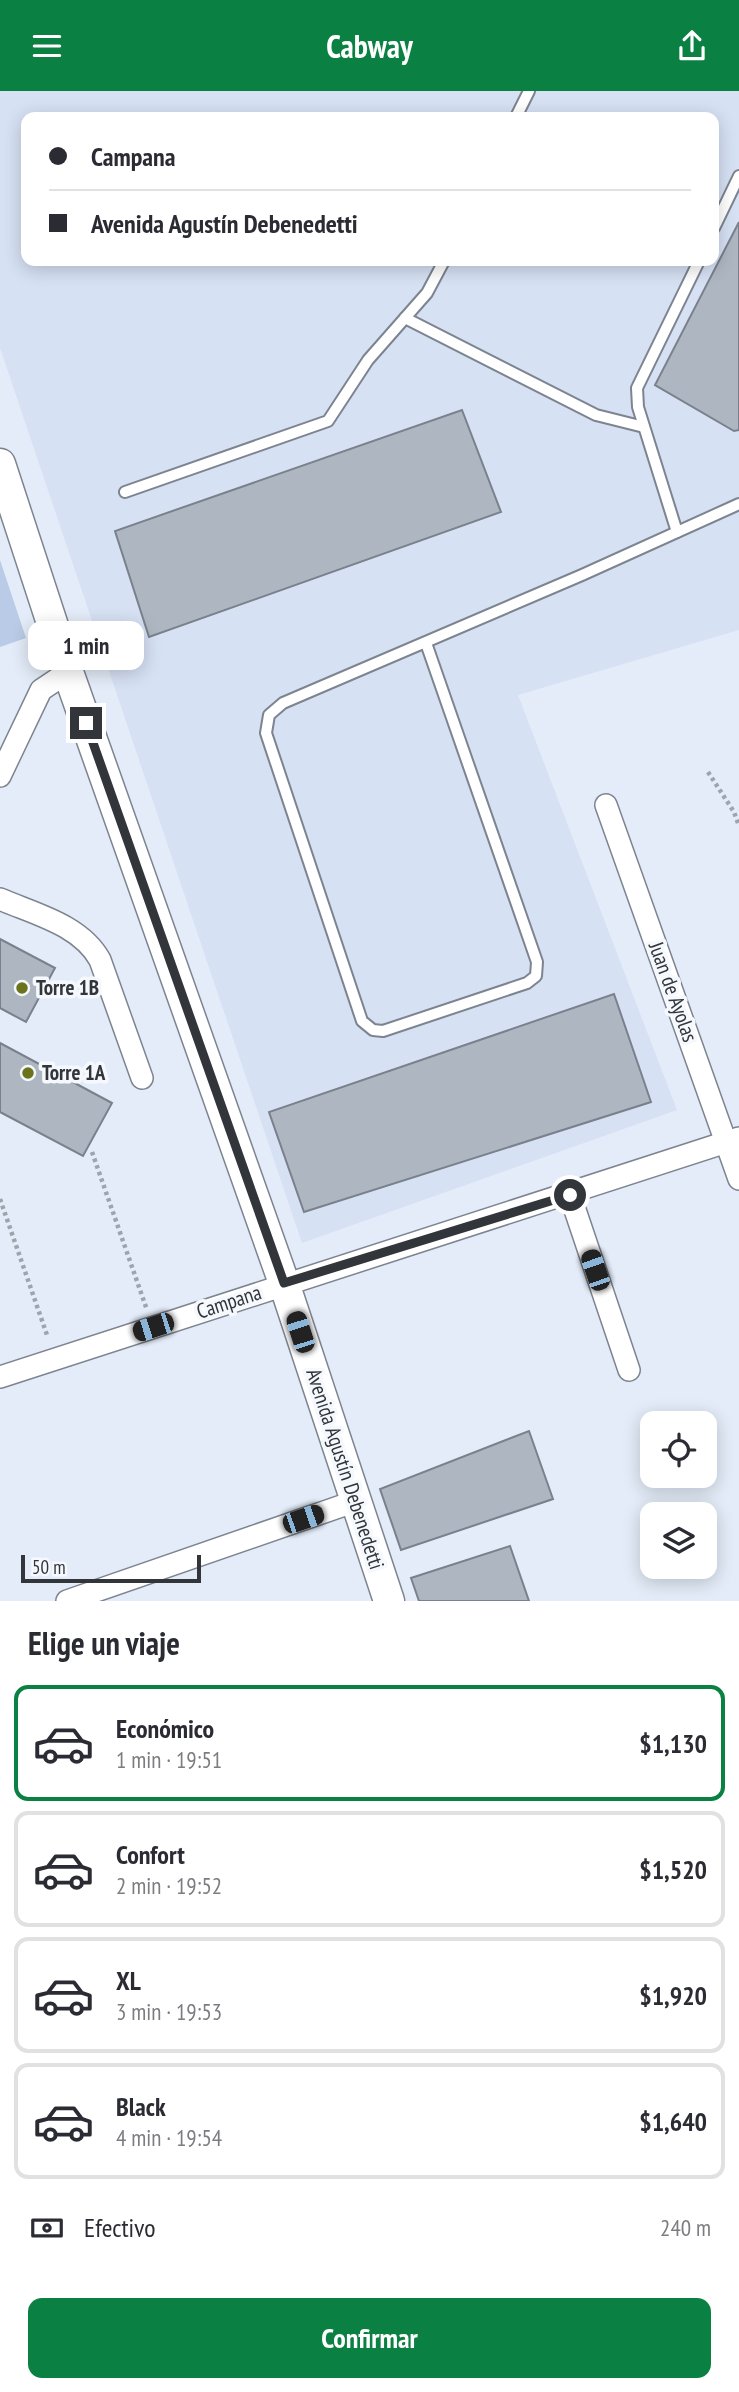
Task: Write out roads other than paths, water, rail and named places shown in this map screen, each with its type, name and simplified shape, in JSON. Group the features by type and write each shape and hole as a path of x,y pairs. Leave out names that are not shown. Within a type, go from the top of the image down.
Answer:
{"main road":[{"name":"Avenida Agustín Debenedetti","path":"0,464 68,672 284,1283 389,1601"}],"street":[{"path":"0,776 41,690 68,672"},
{"name":"Juan de Ayolas","path":"606,805 733,1140 739,1179"},
{"path":"0,899 76,933 92,944 142,1078"},
{"name":"Campana","path":"0,1377 284,1283 570,1195 733,1140"},
{"path":"570,1195 629,1370"},
{"path":"67,1601 356,1501"}],"lane":[{"path":"519,112 530,91"},
{"path":"719,218 739,176"},
{"path":"125,492 328,421 368,360 427,293 441,266"},
{"path":"677,532 638,407 638,388 696,266"},
{"path":"405,318 596,415 644,426"},
{"path":"426,643 537,962 536,976 527,983 383,1031 373,1030 362,1021 266,733 269,715 284,703 739,504"}],"place":[{"name":"Torre 1B","path":"22,988"},
{"name":"Torre 1A","path":"28,1073"}]}
